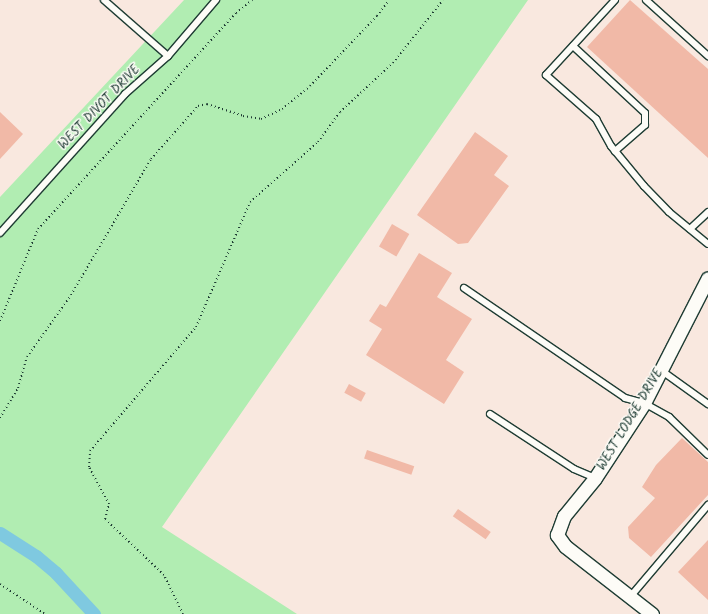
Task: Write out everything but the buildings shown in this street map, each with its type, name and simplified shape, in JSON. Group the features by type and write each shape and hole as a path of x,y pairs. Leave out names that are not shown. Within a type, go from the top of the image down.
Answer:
{"street":[{"name":"WEST LODGE DRIVE","path":"630,597 565,546 557,535 564,516 595,478 644,403 662,371 708,278"},
{"path":"630,597 652,614"}],"lane":[{"path":"104,0 168,56"},
{"name":"WEST DIVOT DRIVE","path":"0,233 125,94 168,56 216,0"},
{"path":"615,0 546,75 596,119 615,152 649,191 708,244"},
{"path":"646,0 708,56"},
{"path":"573,46 645,114 645,125 615,152"},
{"path":"690,229 708,212"},
{"path":"464,288 625,398 644,403 669,417 708,455"},
{"path":"662,371 708,404"},
{"path":"490,414 574,469 595,478"},
{"path":"630,597 708,505"}],"path":[{"path":"0,320 38,229 236,13 252,0"},
{"path":"0,418 18,388 27,357 70,295 151,159 198,106 208,104 243,116 261,119 282,109 310,86 377,16 389,0"},
{"path":"183,614 164,574 105,519 109,504 88,467 90,451 196,327 250,202 318,142 340,112 393,63 443,0"},
{"path":"0,584 45,614"}],"green space":[{"path":"184,0 528,0 162,527 297,614 0,614 0,197"}],"waterway":[{"path":"0,533 36,556 56,573 94,614"}]}
